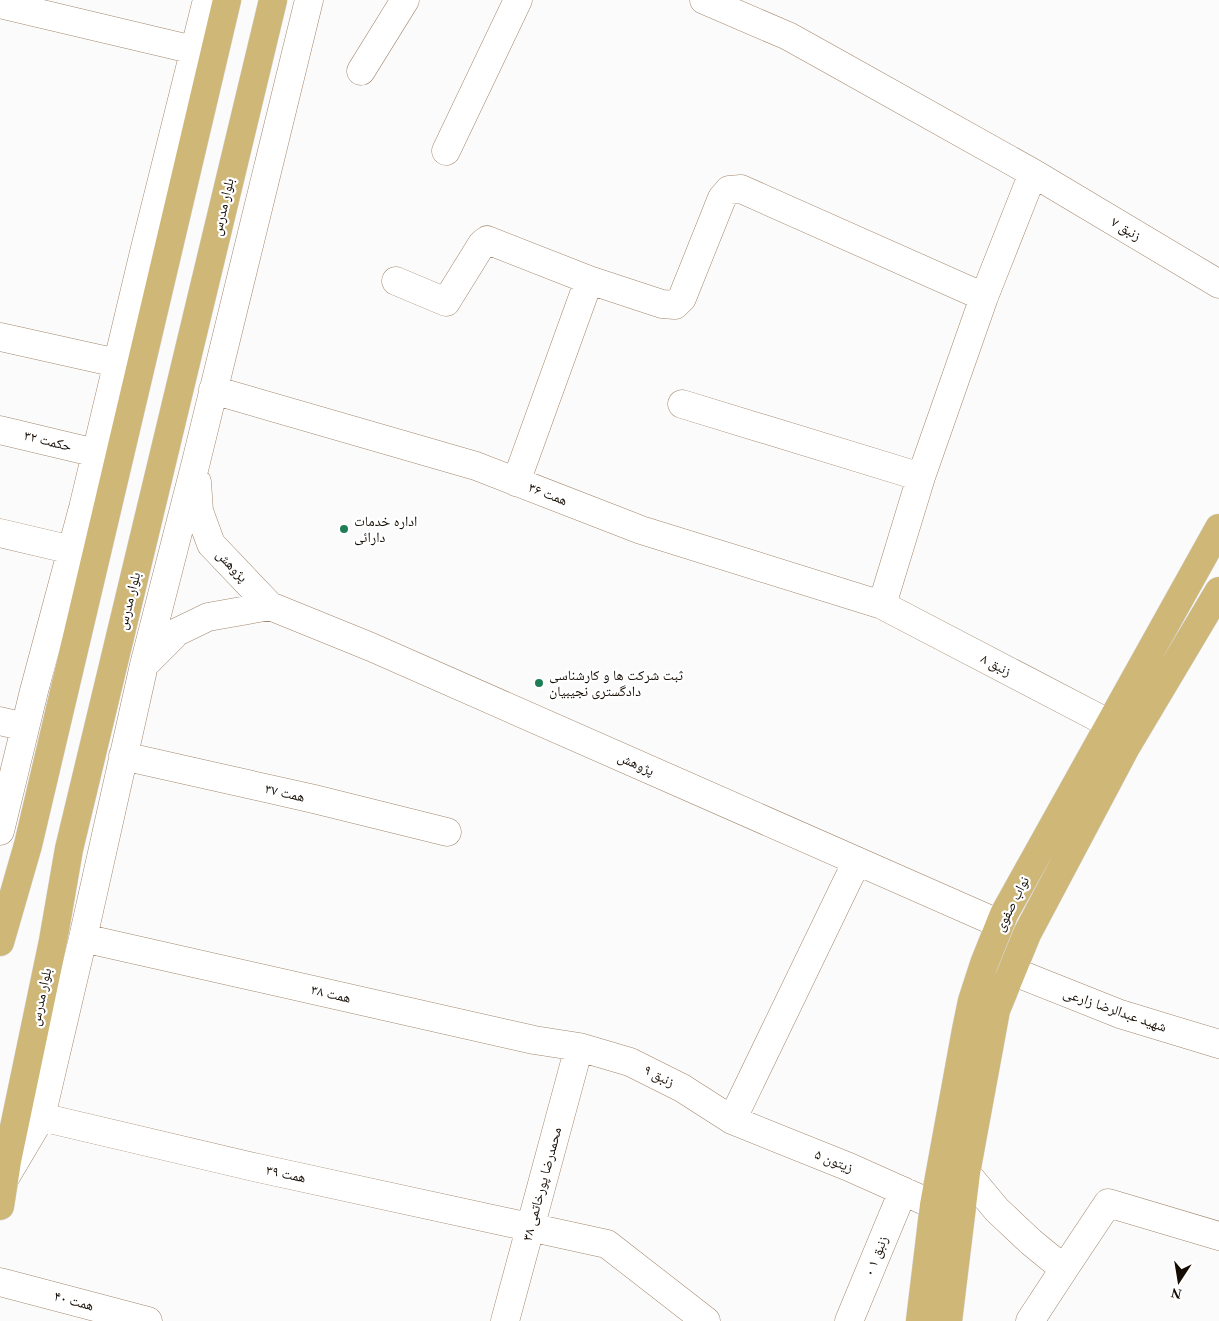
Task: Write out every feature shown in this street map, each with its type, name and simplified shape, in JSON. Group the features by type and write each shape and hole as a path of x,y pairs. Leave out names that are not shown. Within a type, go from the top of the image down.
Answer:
{"main road":[{"path":"0,942 28,845 227,0"},
{"name":"بلوار مدرس","path":"0,1206 53,941 69,849 177,406 243,121 274,0"},
{"name":"نواب صفوی","path":"920,1321 934,1205 952,1098 972,1001 984,964 1000,924 1219,528"},
{"name":"نواب صفوی","path":"948,1321 966,1173 996,1010 1027,934 1126,747 1219,591"},
{"path":"1059,817 1082,831"}],"street":[{"path":"0,831 13,724 72,550 207,0"},
{"path":"4,1179 41,1117 144,665 196,462 276,130 310,0"},
{"path":"361,71 405,0"},
{"path":"446,151 518,0"},
{"name":"زنبق ۷","path":"704,0 788,36 833,60 1033,173 1219,284"},
{"path":"0,4 194,50"},
{"path":"243,121 276,130"},
{"path":"882,605 921,477 984,297 1033,173"},
{"path":"396,280 446,302 486,240 589,280 662,304 674,306 682,298 722,198 729,190 741,189 984,297"},
{"path":"516,482 589,280"},
{"path":"0,336 117,363"},
{"name":"همت ۳۶","path":"213,390 476,466 641,530 882,605"},
{"path":"682,404 921,477"},
{"name":"حکمت ۳۲","path":"0,430 96,453"},
{"name":"پژوهش","path":"196,462 199,511 211,544 270,606 371,647 1000,924"},
{"path":"0,533 72,550"},
{"name":"زنبق ۸","path":"882,605 1110,724"},
{"path":"144,665 177,632 208,616 270,606"},
{"name":"همت ۳۷","path":"123,756 314,799 447,832"},
{"path":"732,1120 857,861"},
{"name":"همت ۳۸","path":"83,938 534,1040 579,1047"},
{"name":"شهید عبدالرضا زارعی","path":"1012,971 1120,1014 1219,1044"},
{"name":"زنبق ۹","path":"579,1047 630,1062 682,1088 732,1120"},
{"name":"محمدرضا پورخاتمی ۳۸","path":"505,1321 579,1047"},
{"name":"همت ۳۹","path":"41,1117 258,1168 607,1244 706,1321"},
{"name":"زیتون ۵","path":"732,1120 849,1167 934,1205"},
{"path":"966,1173 997,1210 1031,1242 1064,1269"},
{"name":"زنبق ۱ ۰","path":"849,1321 903,1191"},
{"path":"1030,1321 1108,1203 1219,1236"},
{"name":"همت ۴۰","path":"0,1282 148,1321"}],"place":[{"name":"اداره خدمات دارائی","path":"344,529"},
{"name":"ثبت شرکت ها و کارشناسی دادگستری نجیبیان","path":"539,683"}]}
